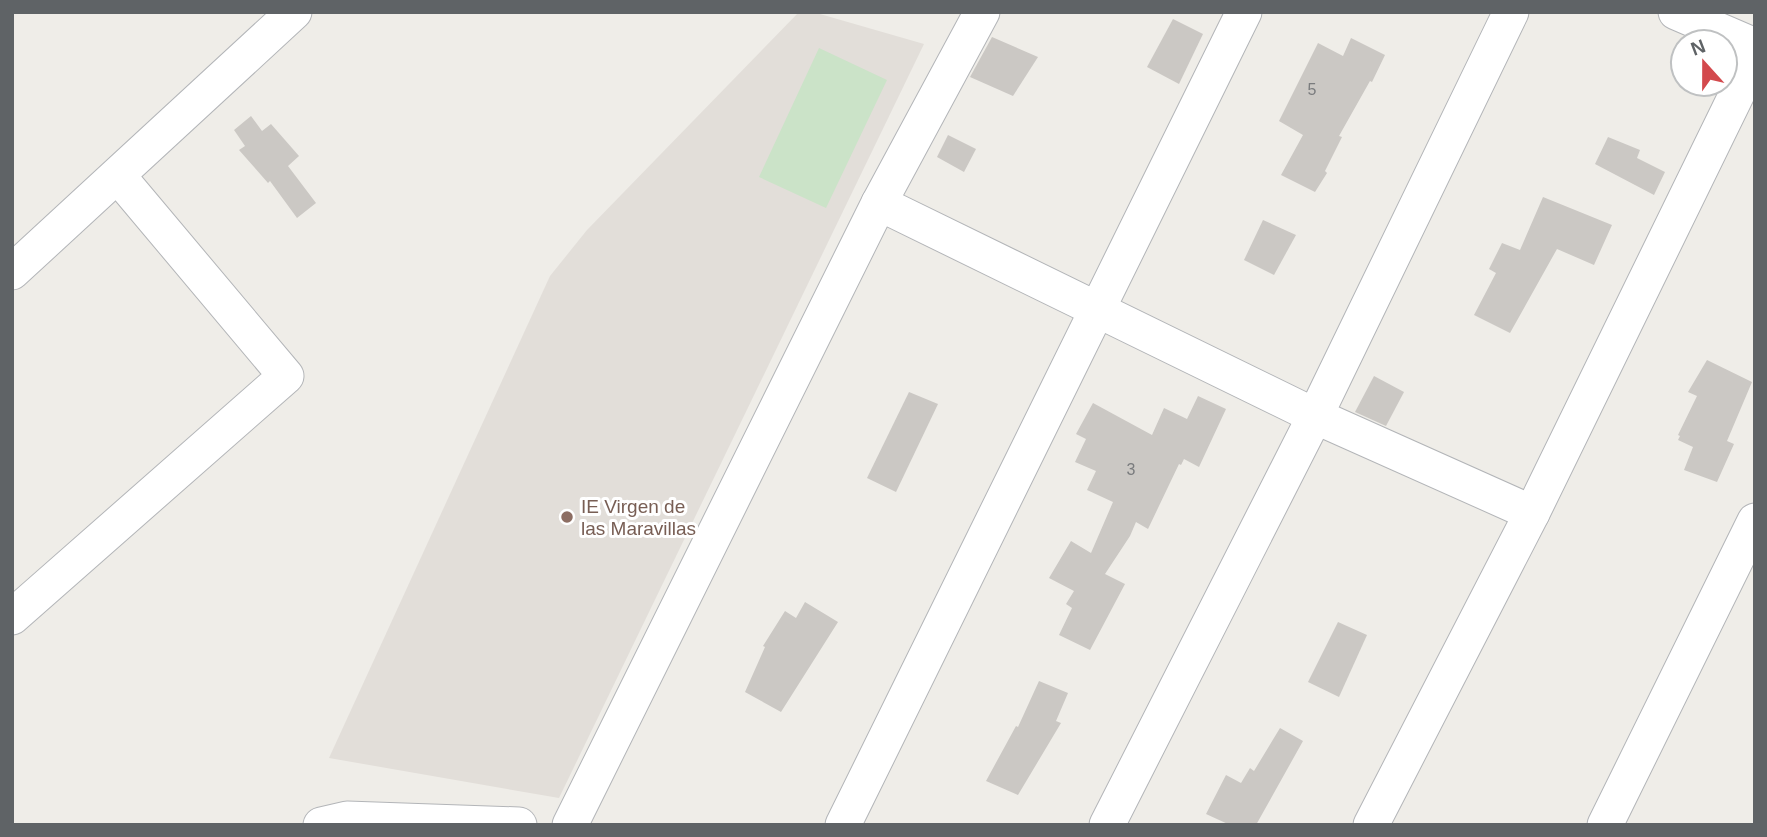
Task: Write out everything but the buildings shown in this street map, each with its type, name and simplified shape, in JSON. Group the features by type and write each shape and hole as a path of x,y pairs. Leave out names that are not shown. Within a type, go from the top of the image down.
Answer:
{"street":[{"path":"12,272 294,12"},
{"path":"570,825 879,203 982,12"},
{"path":"843,825 1244,12"},
{"path":"1107,825 1315,416 1511,12"},
{"path":"1676,12 1755,46"},
{"path":"1371,825 1532,513 1755,57"},
{"path":"12,617 286,376 118,176"},
{"path":"879,203 1315,416 1532,513"},
{"path":"1605,825 1755,521"},
{"path":"321,825 347,818 519,825"}],"shaded area":[{"name":"IE Virgen de las Maravillas","path":"799,12 813,12 924,44 559,798 329,758 550,276 587,230"}],"green space":[{"path":"819,48 887,80 826,208 759,177"}],"place":[{"name":"IE Virgen de las Maravillas","path":"567,517"}]}
